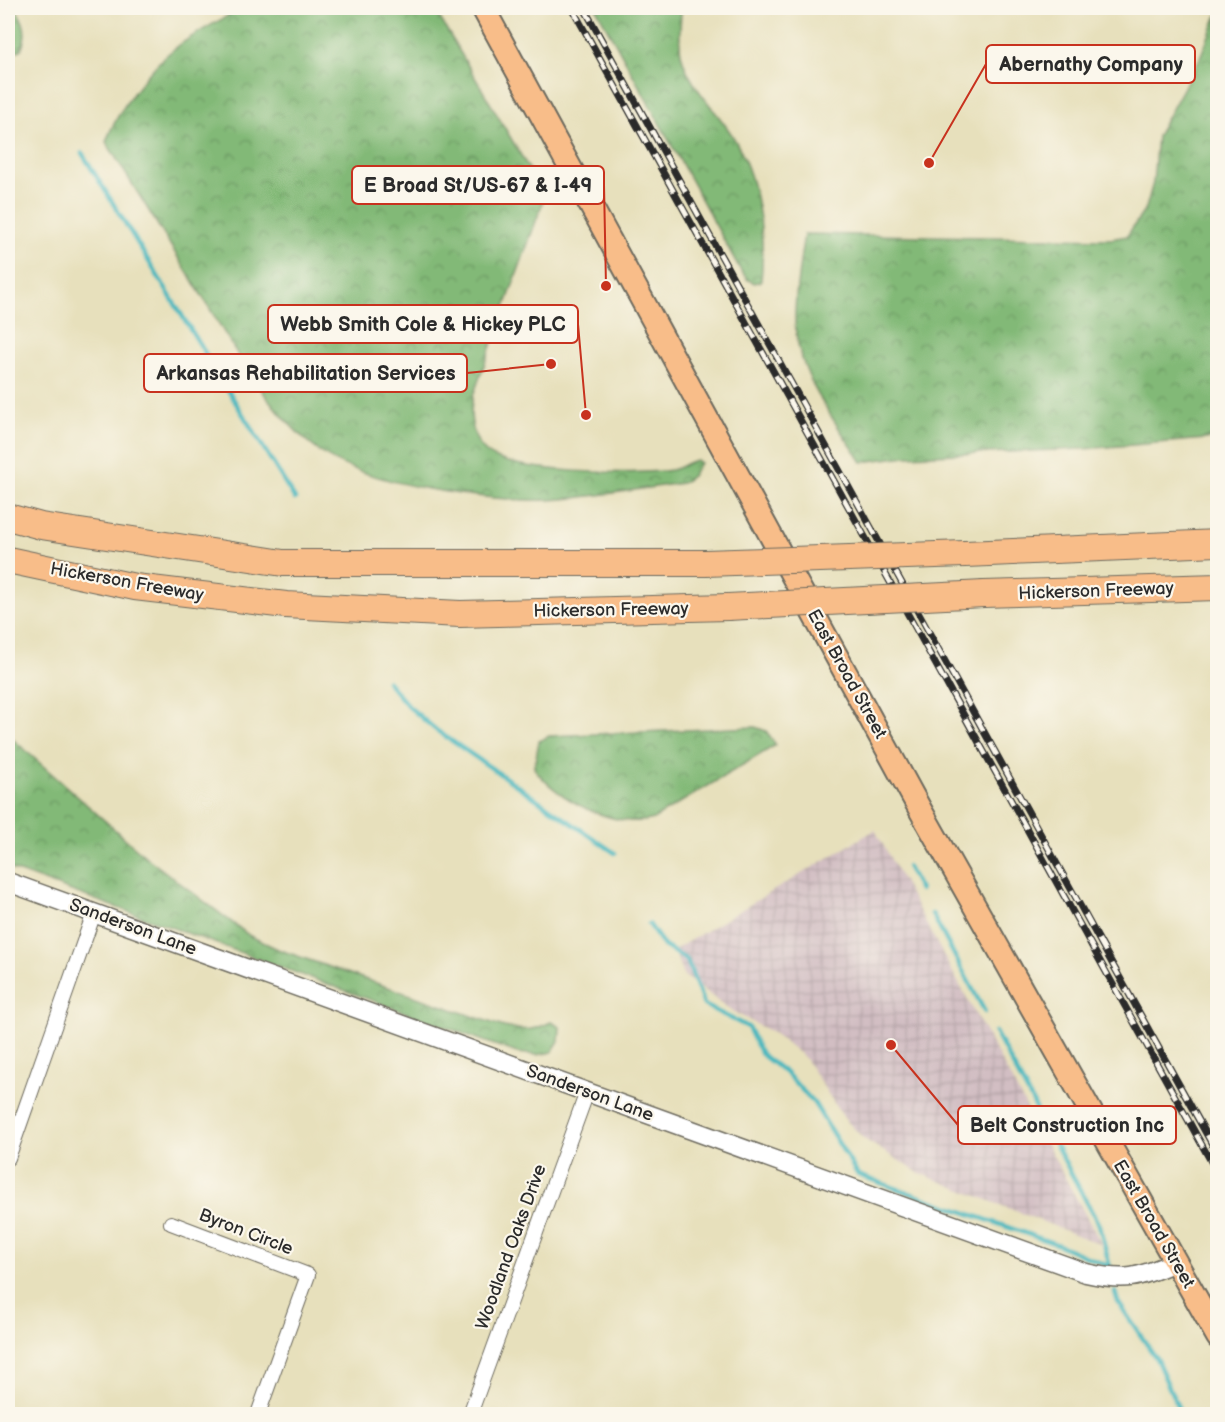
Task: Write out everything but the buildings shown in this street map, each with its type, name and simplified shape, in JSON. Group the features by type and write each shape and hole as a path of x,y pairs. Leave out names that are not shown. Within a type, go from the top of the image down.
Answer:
{"highway":[{"path":"8,517 41,526 284,563 705,563 1218,543"},
{"name":"Hickerson Freeway","path":"8,560 135,587 286,605 460,614 728,607 984,594 1217,587"}],"main road":[{"name":"East Broad Street","path":"483,8 922,813 1218,1337"}],"street":[{"name":"Sanderson Lane","path":"8,882 1086,1273 1115,1280 1144,1276 1175,1262"},
{"path":"8,1158 94,913"},
{"name":"Woodland Oaks Drive","path":"470,1414 587,1092"},
{"name":"Byron Circle","path":"171,1223 308,1275 258,1414"}],"shaded area":[{"path":"875,830 1102,1245 919,1173 864,1139 844,1118 804,1057 773,1033 732,1011 683,975 674,950"}],"green space":[{"path":"8,8 15,8 23,23 25,33 21,50 8,55"},
{"path":"242,8 434,8 545,196 473,396 471,418 477,440 486,452 521,465 575,471 654,472 678,468 696,460 700,463 692,476 682,483 564,499 523,500 462,494 396,482 340,463 319,451 285,420 243,363 106,142 126,103 168,54"},
{"path":"596,8 681,8 680,42 684,64 696,86 732,135 748,168 761,225 761,281 755,283 748,280 741,271"},
{"path":"1217,15 1217,438 1083,449 906,456 862,462 828,412 801,357 795,317 804,234 1110,239 1127,236 1146,208 1153,183 1157,136 1199,60"},
{"path":"755,727 766,731 776,745 653,819 622,820 588,809 556,791 534,768 539,741 549,736"},
{"path":"8,735 147,858 250,936 280,950 504,1027 528,1029 551,1022 560,1027 559,1041 552,1052 537,1055 517,1053 8,868"}],"waterway":[{"path":"8,39 13,47"},
{"path":"82,153 295,499"},
{"path":"387,681 408,706 436,730 615,853"},
{"path":"907,866 920,890"},
{"path":"932,914 985,1012"},
{"path":"649,924 664,946 687,960 704,1005 748,1027 761,1054 787,1074 814,1103 858,1175 1059,1245 1110,1267"},
{"path":"995,1032 1099,1225 1110,1267"},
{"path":"1115,1292 1118,1302 1156,1358 1181,1414"}],"railway":[{"path":"572,8 1218,1174"},
{"path":"584,8 1218,1155"}],"place":[{"name":"Abernathy Company","path":"929,163"},
{"name":"E Broad St/US-67 & I-49","path":"606,286"},
{"name":"Arkansas Rehabilitation Services","path":"551,364"},
{"name":"Webb Smith Cole & Hickey PLC","path":"586,415"},
{"name":"Belt Construction Inc","path":"891,1045"}]}
